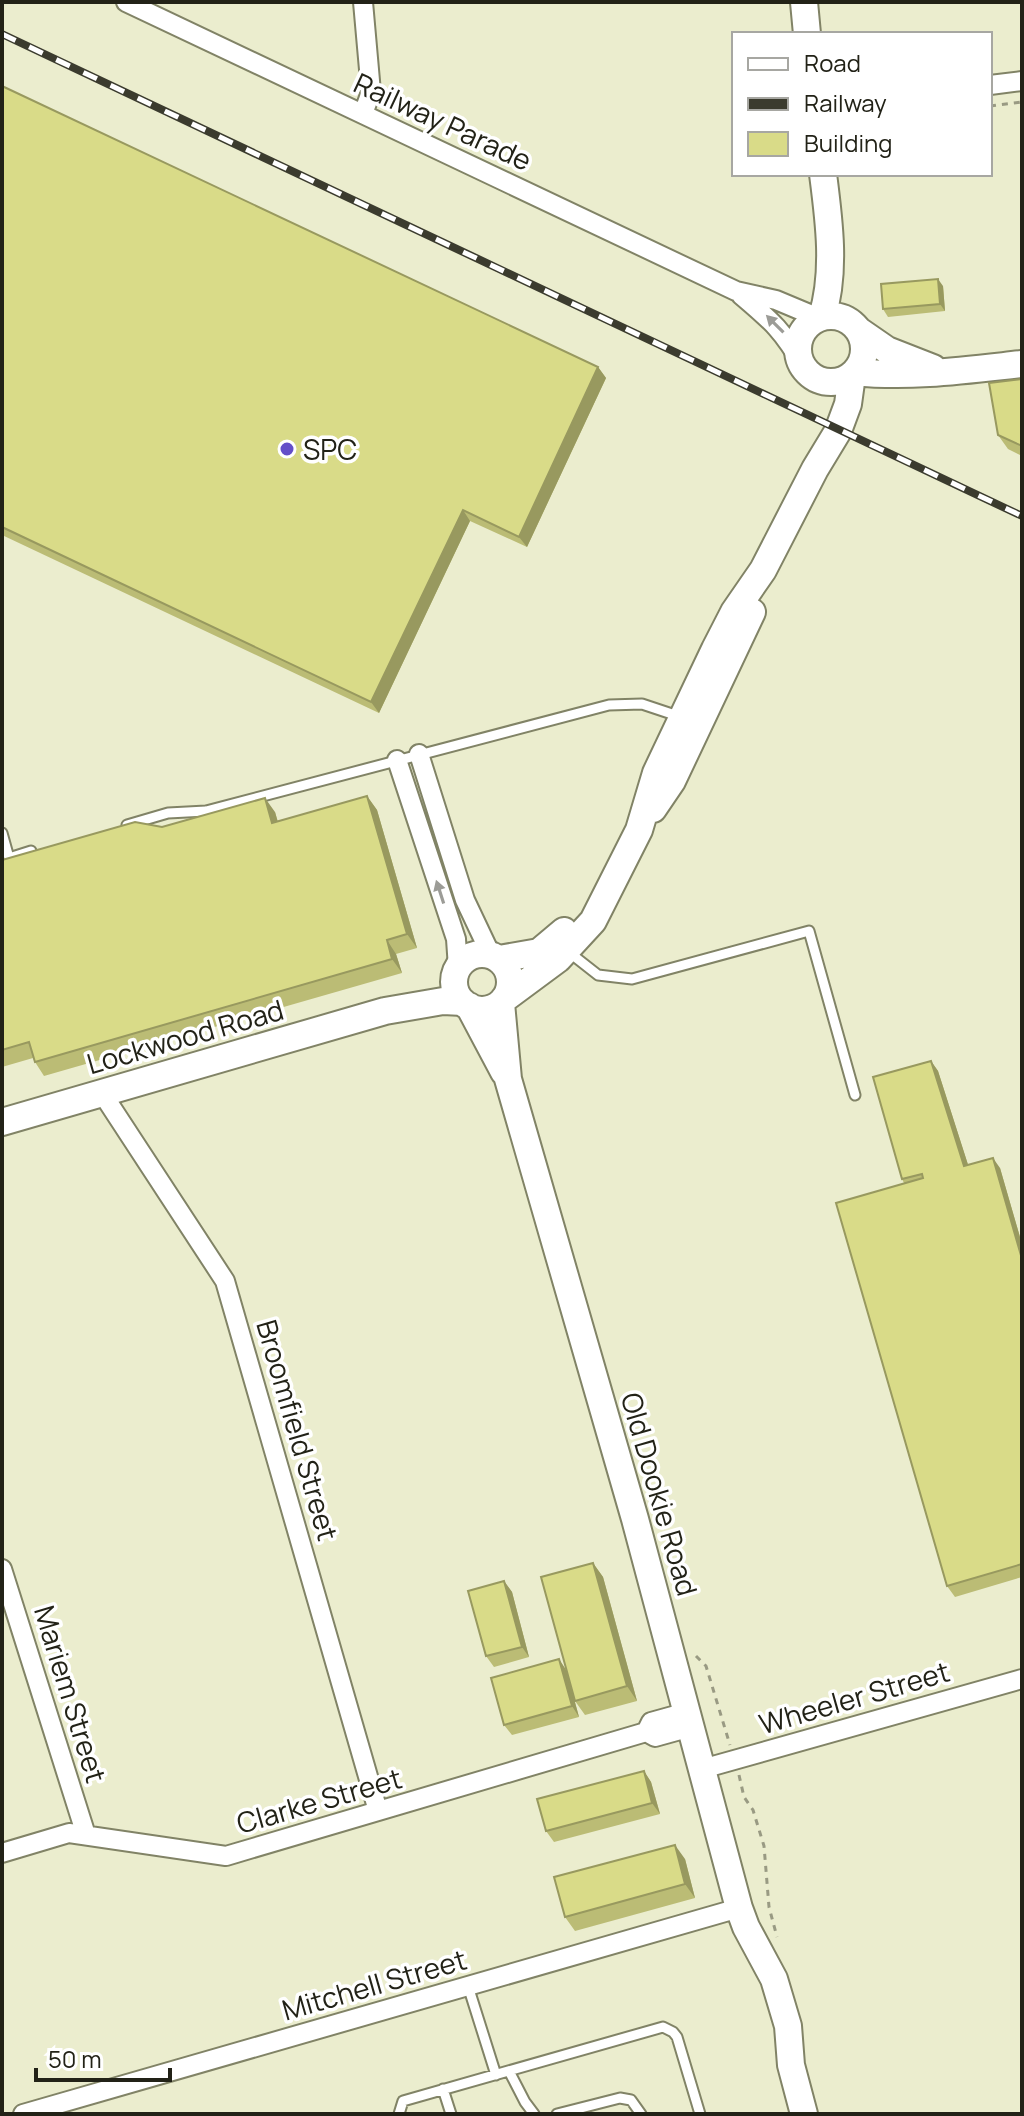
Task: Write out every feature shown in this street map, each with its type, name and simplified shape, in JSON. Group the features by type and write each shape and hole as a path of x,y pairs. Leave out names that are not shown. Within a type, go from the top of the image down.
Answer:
{"street":[{"name":"Railway Parade","path":"126,2 736,291 776,300 821,318"},
{"path":"363,2 371,92 363,114"},
{"path":"804,2 807,32"},
{"path":"992,85 1022,81"},
{"path":"397,760 456,939 456,992 466,1004 489,1009 568,950 593,921 639,830 672,781 690,720 721,657 750,619 763,570 843,417 853,374 864,356 864,347 856,328 823,176"},
{"path":"821,318 827,303 830,265 827,202"},
{"name":"Railway Parade","path":"736,291 774,321 811,373"},
{"path":"815,469 824,443 828,407 798,349 804,330 821,318 839,317 887,350 911,361 931,368 962,370"},
{"path":"811,373 836,382 853,374 881,375 1022,364"},
{"path":"419,754 465,900 495,957 505,966 510,983 502,1001"},
{"path":"457,970 472,955 531,955 544,949 608,890"},
{"name":"Lockwood Road","path":"385,1011 457,970"},
{"name":"Lockwood Road","path":"2,1122 385,1011 443,1001 466,1004"},
{"name":"Old Dookie Road","path":"502,1001 508,1079 635,1519 743,1918 770,2030 791,2065 804,2114"},
{"name":"Old Dookie Road","path":"466,1004 508,1079"},
{"name":"Broomfield Street","path":"102,1093 225,1281 378,1811"},
{"name":"Mariem Street","path":"3,1574 86,1835"},
{"name":"Wheeler Street","path":"702,1769 1022,1679"},
{"name":"Clarke Street","path":"2,1853 69,1833 226,1856 646,1732 651,1722 689,1720"},
{"name":"Mitchell Street","path":"23,2114 468,1986 743,1918"}],"lane":[{"path":"112,829 168,813 206,811 609,705 642,704 690,720"},
{"path":"2,833 9,858 38,849"},
{"path":"568,950 598,975 632,979 809,931 855,1095"},
{"path":"468,1986 496,2075"},
{"path":"399,2114 403,2101 663,2027 677,2037 700,2114"},
{"path":"509,2071 534,2114"},
{"path":"443,2089 451,2114"},
{"path":"557,2114 579,2111 620,2098 631,2100 641,2114"}],"path":[{"path":"992,106 1022,102"},
{"path":"689,1649 706,1666 743,1792"}],"building":[{"name":"SPC","path":"2,86 598,367 519,537 463,510 371,702 2,527"},
{"path":"938,279 940,304 883,309 881,284"},
{"path":"1022,379 1022,446 998,435 989,383"},
{"path":"367,796 407,934 387,940 392,959 35,1062 29,1042 2,1050 2,860 135,822 162,827 265,798 272,823"},
{"path":"931,1061 964,1166 993,1158 1022,1259 1022,1564 947,1586 836,1203 923,1178 922,1174 902,1179 873,1077"},
{"path":"593,1563 627,1686 575,1701 541,1577"},
{"path":"504,1581 522,1647 486,1656 468,1591"},
{"path":"559,1659 572,1706 504,1725 491,1678"},
{"path":"644,1771 652,1803 546,1831 537,1799"},
{"path":"675,1845 685,1884 565,1917 554,1877"}],"railway":[{"path":"2,34 1022,516"}],"place":[{"name":"SPC","path":"287,449"}]}
